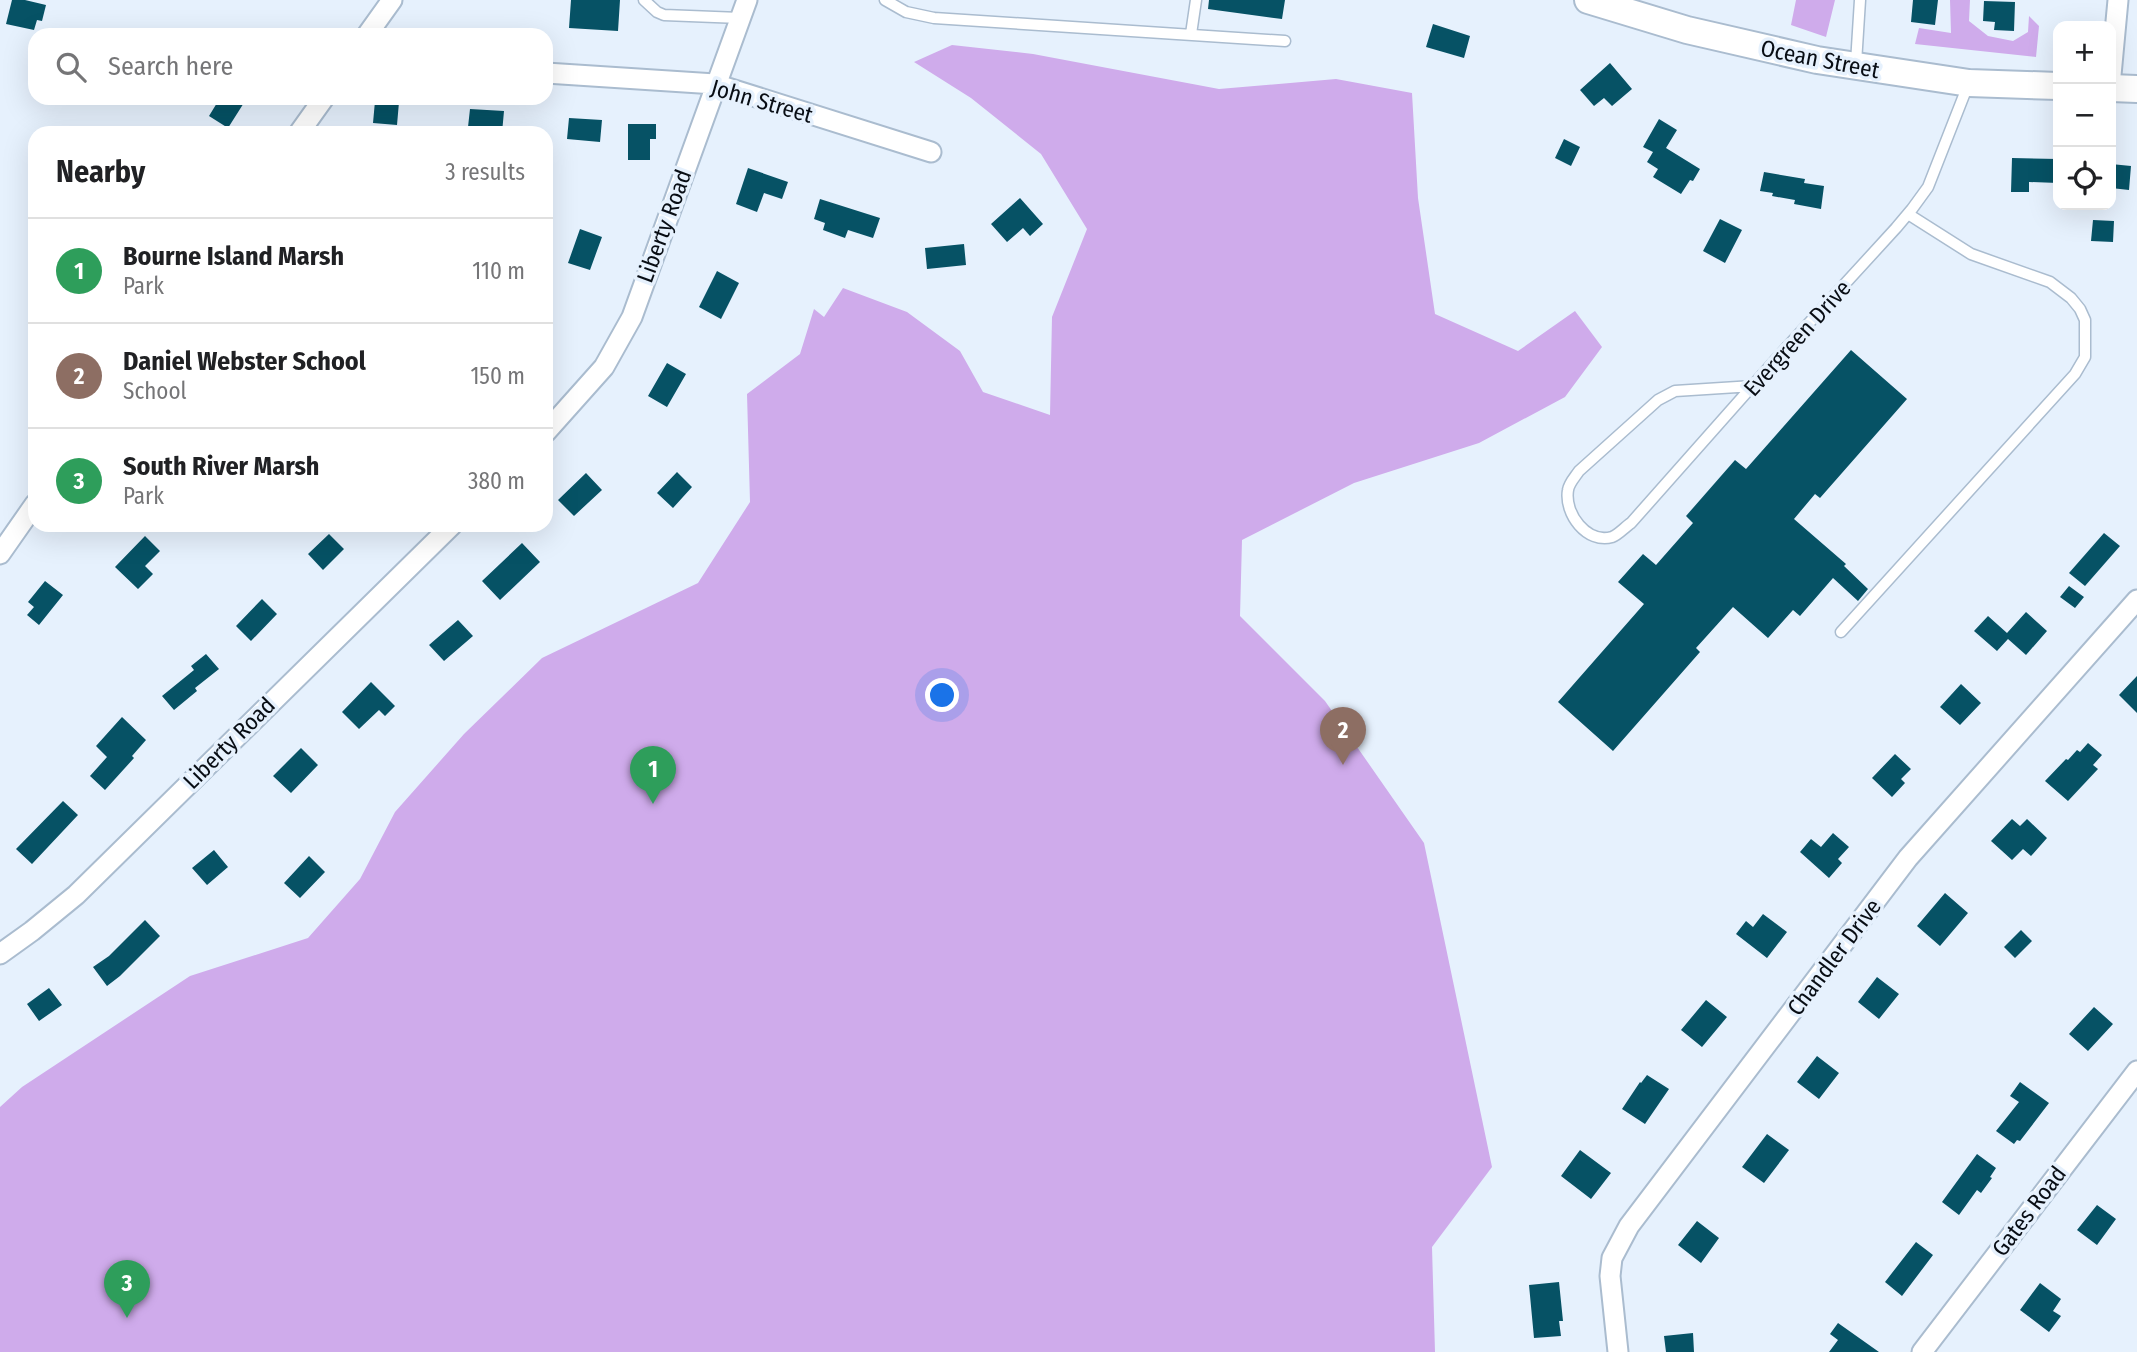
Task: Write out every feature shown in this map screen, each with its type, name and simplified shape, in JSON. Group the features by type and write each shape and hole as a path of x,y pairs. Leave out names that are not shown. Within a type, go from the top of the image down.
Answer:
{"main road":[{"name":"Ocean Street","path":"1588,0 1636,10 1752,46 1856,67 1969,83 2053,86"},
{"path":"2116,88 2137,89"}],"street":[{"path":"373,28 392,0"},
{"path":"2116,28 2119,0"},
{"name":"Liberty Road","path":"553,424 604,367 625,333 743,9"},
{"name":"John Street","path":"553,72 715,84 931,152"},
{"path":"304,126 319,105"},
{"path":"0,554 28,514"},
{"name":"Liberty Road","path":"0,954 76,895 445,532"},
{"name":"Chandler Drive","path":"1618,1352 1610,1276 1612,1258 1629,1226 1908,858 2137,600"},
{"name":"Gates Road","path":"1922,1352 2137,1071"}],"lane":[{"path":"644,0 664,15 743,9"},
{"path":"885,0 906,12 934,18 1285,41"},
{"path":"1191,34 1196,0"},
{"path":"1856,67 1860,0"},
{"name":"Evergreen Drive","path":"1753,386 1675,391 1658,400 1580,471 1572,482 1568,490 1569,503 1576,523 1591,535 1613,537 1631,523 1908,214 1928,187 1969,83"},
{"path":"1841,632 2074,374 2085,357 2085,320 2080,309 2058,287 1971,254 1908,214"}],"shaded area":[{"path":"1796,0 1835,0 1826,37 1791,25"},
{"path":"1950,0 1970,0 1969,21 1988,36 2013,41 2028,32 2029,16 2039,26 2036,57 1915,44 1919,28 1951,33"},
{"path":"952,45 1033,54 1219,89 1336,79 1412,93 1418,198 1435,314 1518,351 1575,311 1602,347 1565,397 1479,443 1354,483 1242,540 1240,616 1325,701 1424,843 1492,1167 1432,1247 1435,1352 0,1352 0,1107 22,1087 190,976 308,938 360,879 395,812 464,734 542,658 698,583 750,502 747,394 800,354 814,309 824,317 843,288 907,312 960,351 983,392 1050,415 1052,317 1087,229 1041,154 971,98 914,62"}],"building":[{"path":"12,0 46,5 42,21 37,20 35,28 6,24"},
{"path":"571,0 620,0 618,31 569,28"},
{"path":"1209,0 1285,0 1282,19 1208,9"},
{"path":"1913,0 1938,0 1935,25 1911,22"},
{"path":"1984,1 2015,2 2014,31 1994,30 1995,22 1983,21"},
{"path":"1433,24 1470,36 1464,58 1426,47"},
{"path":"1610,63 1632,89 1612,106 1604,98 1594,106 1580,90"},
{"path":"216,105 243,105 229,126 209,116"},
{"path":"375,105 399,105 397,125 373,123"},
{"path":"470,109 504,111 503,126 468,126"},
{"path":"569,118 602,120 600,142 567,139"},
{"path":"1659,119 1677,130 1666,148 1700,169 1681,194 1653,177 1658,169 1647,162 1653,152 1643,147"},
{"path":"628,124 656,124 656,139 650,139 650,160 628,160"},
{"path":"1564,139 1580,147 1571,166 1555,158"},
{"path":"2012,158 2053,159 2053,183 2029,182 2029,192 2011,192"},
{"path":"2116,164 2131,166 2129,190 2116,189"},
{"path":"748,168 788,182 782,199 764,193 757,212 736,204"},
{"path":"1764,172 1805,179 1804,183 1824,186 1821,209 1794,204 1795,200 1760,191"},
{"path":"1020,198 1043,224 1030,236 1023,228 1007,242 991,224"},
{"path":"820,199 880,218 873,238 848,230 845,238 823,230 825,223 814,219"},
{"path":"1720,219 1742,230 1725,263 1703,251"},
{"path":"2093,220 2114,221 2113,242 2091,241"},
{"path":"580,229 602,237 590,270 568,263"},
{"path":"964,244 966,265 927,269 925,248"},
{"path":"717,271 739,283 721,319 699,307"},
{"path":"1851,350 1907,399 1820,498 1815,494 1794,519 1846,564 1844,566 1868,589 1858,601 1833,578 1800,616 1793,610 1768,638 1733,607 1696,648 1700,652 1613,751 1558,702 1644,604 1618,582 1643,554 1656,565 1693,523 1686,516 1735,460 1746,469"},
{"path":"667,363 686,374 667,407 648,396"},
{"path":"677,472 692,487 673,508 657,493"},
{"path":"586,473 602,490 574,516 558,500"},
{"path":"2104,533 2120,546 2085,586 2069,573"},
{"path":"329,534 344,549 323,570 308,554"},
{"path":"145,536 160,551 145,566 153,574 138,589 115,567"},
{"path":"522,543 540,562 500,600 482,581"},
{"path":"45,581 63,595 39,625 27,615 34,607 28,602"},
{"path":"2069,586 2084,597 2075,608 2060,597"},
{"path":"262,599 277,614 251,641 236,626"},
{"path":"2026,612 2047,631 2026,655 2008,639 1997,651 1974,631 1988,616 2007,633"},
{"path":"458,620 473,636 444,661 429,645"},
{"path":"206,654 219,669 195,688 197,691 174,710 162,696 194,670 191,666"},
{"path":"2137,676 2137,713 2119,695"},
{"path":"371,682 395,706 385,716 379,710 359,729 342,712"},
{"path":"1961,684 1981,703 1960,725 1940,707"},
{"path":"122,717 146,740 132,756 134,758 105,790 90,776 107,757 96,746"},
{"path":"2088,743 2102,755 2093,765 2098,769 2068,801 2045,781 2066,759 2077,750 2080,752"},
{"path":"301,748 318,765 291,793 273,776"},
{"path":"1895,754 1911,769 1901,779 1905,783 1892,797 1872,778"},
{"path":"63,801 78,815 32,864 16,849"},
{"path":"2012,819 2020,826 2027,819 2047,838 2031,856 2023,849 2012,860 1991,841"},
{"path":"1833,833 1849,847 1838,859 1842,863 1829,878 1800,852 1811,839 1821,847"},
{"path":"214,850 228,867 207,885 192,868"},
{"path":"309,856 325,872 300,898 284,883"},
{"path":"1945,893 1968,913 1940,946 1917,926"},
{"path":"1763,914 1787,932 1767,958 1736,934 1746,921 1753,927"},
{"path":"145,920 160,936 107,986 93,967 109,956"},
{"path":"2021,930 2032,941 2015,958 2004,947"},
{"path":"1877,977 1899,994 1879,1019 1858,1002"},
{"path":"49,988 62,1005 39,1021 27,1004"},
{"path":"1706,1000 1727,1017 1702,1047 1681,1030"},
{"path":"2094,1007 2113,1024 2088,1051 2069,1034"},
{"path":"1817,1056 1839,1073 1819,1099 1797,1082"},
{"path":"1647,1075 1669,1089 1645,1124 1622,1109"},
{"path":"2020,1082 2049,1103 2020,1141 2017,1140 2014,1144 1996,1131 2019,1102 2010,1096"},
{"path":"1767,1134 1789,1150 1764,1183 1742,1167"},
{"path":"1580,1150 1611,1173 1591,1199 1561,1176"},
{"path":"1977,1154 1996,1168 1981,1193 1977,1190 1959,1215 1942,1202"},
{"path":"2097,1205 2116,1219 2097,1245 2077,1230"},
{"path":"1697,1221 1719,1238 1701,1263 1678,1245"},
{"path":"1916,1242 1933,1255 1902,1296 1885,1282"},
{"path":"1559,1282 1563,1321 1559,1321 1561,1336 1534,1338 1529,1285"},
{"path":"2040,1283 2061,1299 2053,1311 2061,1316 2049,1332 2020,1310"},
{"path":"1838,1323 1879,1352 1829,1352 1838,1340 1830,1334"},
{"path":"1693,1333 1694,1352 1666,1352 1664,1336"}],"place":[{"name":"Daniel Webster School","path":"1343,765"},
{"name":"Bourne Island Marsh","path":"653,804"},
{"name":"South River Marsh","path":"127,1318"}]}
